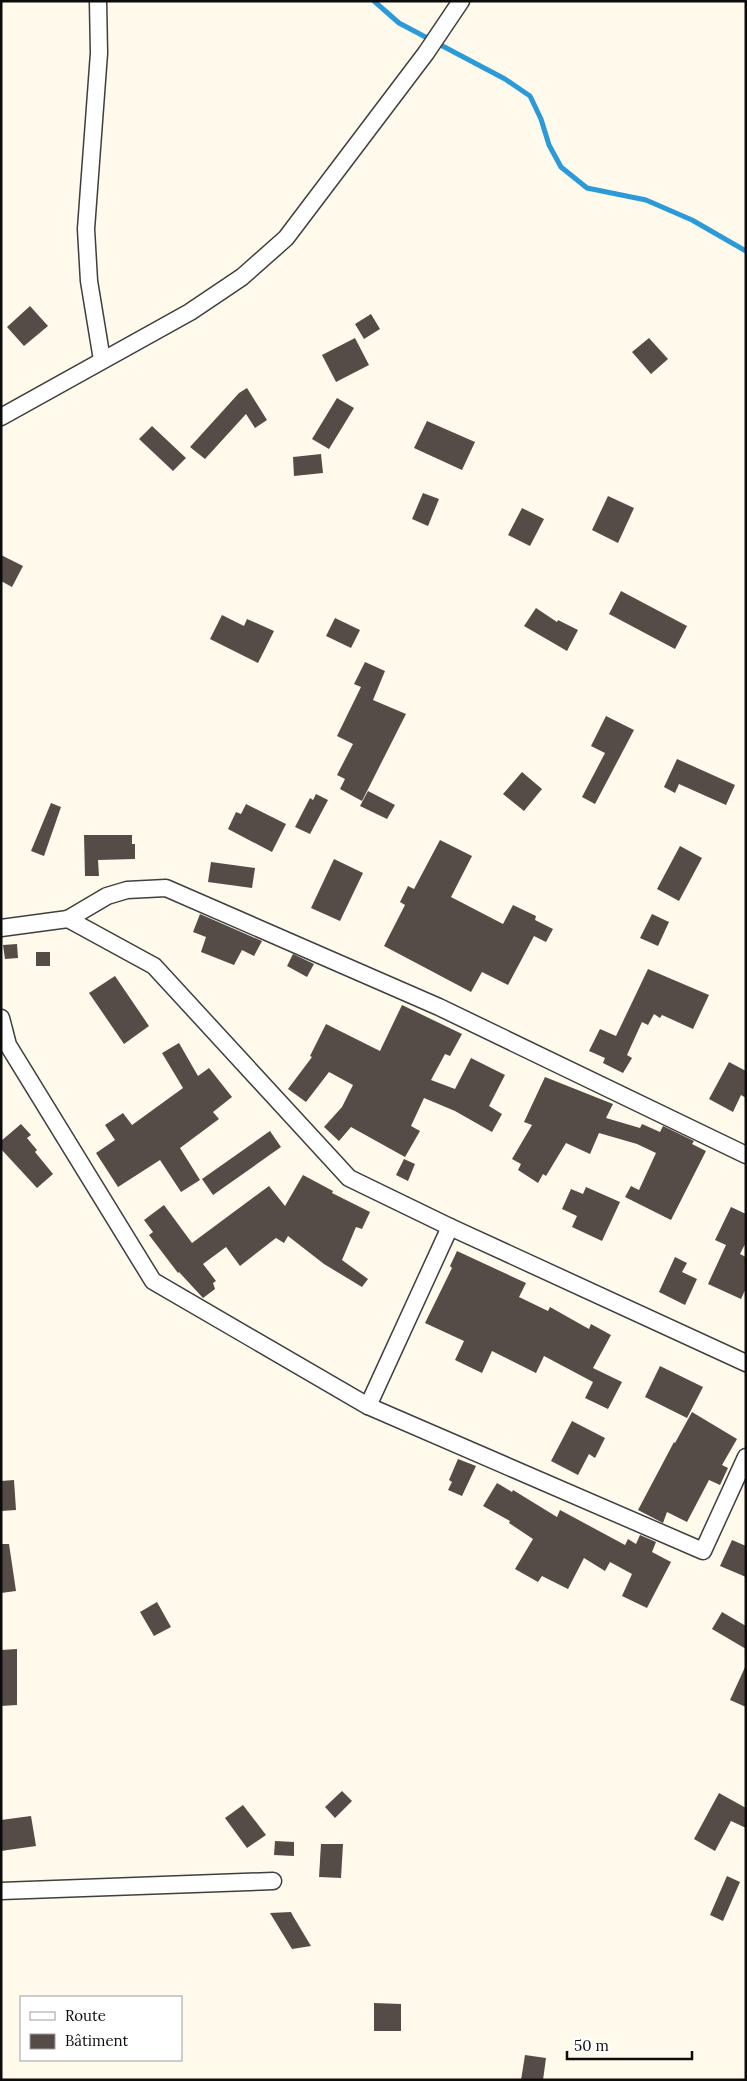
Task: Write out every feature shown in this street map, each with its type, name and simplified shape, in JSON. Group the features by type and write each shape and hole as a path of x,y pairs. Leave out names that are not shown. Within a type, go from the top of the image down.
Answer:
{"street":[{"path":"98,1 99,53 86,229 89,281 102,360"},
{"path":"1,417 190,312 242,277 286,238 426,52 461,1"},
{"path":"1,928 68,919 108,896 127,890 166,888 440,1007 746,1155"},
{"path":"68,919 154,966 349,1178 450,1227 746,1363"},
{"path":"1,1018 8,1045 153,1281 368,1406 703,1551 746,1457"},
{"path":"368,1406 450,1227"},
{"path":"1,1891 273,1881"}],"building":[{"path":"30,306 48,326 24,346 7,327"},
{"path":"371,314 380,329 364,339 355,324"},
{"path":"355,338 369,365 336,382 322,355"},
{"path":"649,338 668,359 651,374 632,352"},
{"path":"247,388 267,420 255,428 246,414 205,459 190,447 239,393"},
{"path":"337,398 354,408 329,449 312,439"},
{"path":"427,421 475,442 462,470 414,448"},
{"path":"152,426 186,458 173,471 139,439"},
{"path":"321,454 323,473 294,476 293,457"},
{"path":"423,493 439,499 428,526 412,519"},
{"path":"608,496 634,508 618,543 592,530"},
{"path":"522,508 544,519 530,546 508,535"},
{"path":"1,555 23,566 12,587 1,581"},
{"path":"621,591 687,626 675,649 609,614"},
{"path":"536,608 557,622 558,620 578,630 567,651 524,626"},
{"path":"222,615 244,626 247,619 274,631 258,663 210,639"},
{"path":"335,618 360,630 351,648 326,636"},
{"path":"365,662 385,671 373,700 406,714 362,801 340,789 345,779 337,775 353,744 337,736 361,687 354,684"},
{"path":"606,716 634,730 595,804 582,797 605,753 591,746"},
{"path":"677,759 735,785 726,805 679,784 675,793 664,787"},
{"path":"522,772 542,789 524,811 503,794"},
{"path":"368,791 395,805 387,819 360,806"},
{"path":"316,794 328,800 310,834 295,827 310,798 313,800"},
{"path":"51,803 61,807 44,856 31,851"},
{"path":"246,804 286,824 272,852 228,829 236,812 241,814"},
{"path":"84,835 132,835 132,844 135,844 135,859 98,860 99,876 85,876"},
{"path":"440,840 472,856 451,897 503,924 513,905 536,916 535,920 553,929 546,942 534,936 508,985 482,972 471,992 384,946 405,905 400,902 408,886 414,889"},
{"path":"680,846 702,858 679,901 657,889"},
{"path":"334,859 363,873 340,921 311,908"},
{"path":"211,862 255,868 252,888 208,882"},
{"path":"200,914 262,941 254,956 242,950 234,965 201,952 206,937 193,932"},
{"path":"652,914 669,922 658,946 640,938"},
{"path":"17,944 18,958 5,959 3,945"},
{"path":"36,952 50,952 50,966 36,966"},
{"path":"293,954 314,964 307,977 287,966"},
{"path":"648,969 709,995 693,1029 662,1015 660,1018 654,1014 648,1025 642,1022 627,1055 632,1058 623,1073 603,1063 605,1058 589,1051 600,1029 616,1036"},
{"path":"115,976 149,1026 124,1044 89,993"},
{"path":"402,1005 462,1034 450,1056 445,1054 431,1080 455,1089 471,1058 505,1075 489,1106 502,1114 492,1132 455,1111 424,1098 411,1126 420,1131 405,1157 351,1127 339,1141 324,1127 342,1107 353,1085 329,1072 306,1102 288,1089 312,1057 310,1056 326,1024 380,1051"},
{"path":"179,1043 198,1076 209,1068 232,1097 213,1112 219,1119 180,1148 200,1180 181,1192 160,1160 118,1187 96,1153 115,1140 105,1125 123,1113 132,1125 183,1088 162,1053"},
{"path":"729,1062 746,1071 746,1098 741,1095 733,1112 709,1099"},
{"path":"545,1077 613,1104 606,1118 640,1128 642,1124 660,1132 663,1126 694,1141 692,1144 706,1151 671,1220 625,1197 631,1186 639,1190 656,1153 637,1144 599,1133 590,1154 566,1143 546,1176 543,1174 538,1183 518,1170 521,1164 512,1159 532,1125 524,1122"},
{"path":"21,1124 31,1135 27,1138 37,1150 35,1152 53,1174 37,1188 1,1149 1,1141"},
{"path":"270,1131 281,1147 213,1195 202,1179"},
{"path":"404,1159 415,1164 408,1181 396,1175"},
{"path":"303,1175 333,1191 332,1193 370,1212 362,1229 356,1227 342,1260 368,1279 362,1287 324,1264 288,1236 284,1243 276,1238 240,1266 226,1247 203,1264 216,1281 213,1283 215,1289 203,1298 178,1273 149,1235 153,1232 144,1220 164,1205 192,1243 269,1186 285,1206"},
{"path":"586,1187 620,1202 602,1241 572,1227 577,1216 562,1209 571,1189 583,1194"},
{"path":"731,1207 746,1214 746,1242 740,1254 746,1257 746,1288 741,1299 708,1284 726,1245 715,1240"},
{"path":"457,1251 526,1283 519,1297 548,1311 550,1307 589,1329 591,1324 611,1335 593,1368 622,1382 608,1409 585,1398 593,1382 544,1356 536,1373 492,1351 482,1373 455,1360 464,1341 425,1323 452,1268 450,1266"},
{"path":"675,1257 687,1263 682,1272 697,1279 685,1305 659,1292"},
{"path":"660,1366 703,1387 687,1418 645,1397"},
{"path":"692,1412 737,1439 722,1465 728,1468 720,1485 709,1480 687,1522 667,1512 663,1523 638,1510"},
{"path":"572,1421 605,1438 595,1458 589,1454 578,1475 551,1461"},
{"path":"458,1459 476,1466 462,1496 448,1490 452,1482 449,1480"},
{"path":"14,1480 16,1510 1,1511 1,1481"},
{"path":"497,1483 512,1492 513,1490 557,1517 560,1510 625,1545 628,1539 636,1544 640,1535 656,1542 652,1552 671,1562 647,1608 622,1596 632,1574 610,1562 605,1571 584,1558 568,1589 542,1576 538,1582 515,1569 533,1539 509,1523 510,1521 483,1506"},
{"path":"732,1540 746,1546 746,1577 720,1566"},
{"path":"1,1544 9,1544 16,1591 1,1593"},
{"path":"157,1602 171,1627 154,1636 140,1612"},
{"path":"722,1612 746,1626 746,1649 712,1629"},
{"path":"17,1649 17,1705 1,1706 1,1650"},
{"path":"746,1665 746,1707 730,1700"},
{"path":"342,1791 352,1801 335,1818 325,1807"},
{"path":"719,1793 746,1808 746,1828 731,1821 715,1851 694,1839"},
{"path":"243,1805 266,1835 247,1848 225,1818"},
{"path":"31,1816 36,1846 1,1851 1,1820"},
{"path":"275,1841 294,1842 294,1856 274,1855"},
{"path":"321,1844 343,1844 341,1878 319,1877"},
{"path":"727,1876 740,1882 723,1921 710,1915"},
{"path":"291,1912 311,1946 292,1949 270,1913"},
{"path":"374,2003 401,2004 401,2031 374,2031"},
{"path":"525,2055 546,2058 543,2080 521,2080"}],"waterway":[{"path":"374,1 399,23 505,79 530,96 541,119 549,145 561,167 587,188 646,200 692,220 746,251"}]}
